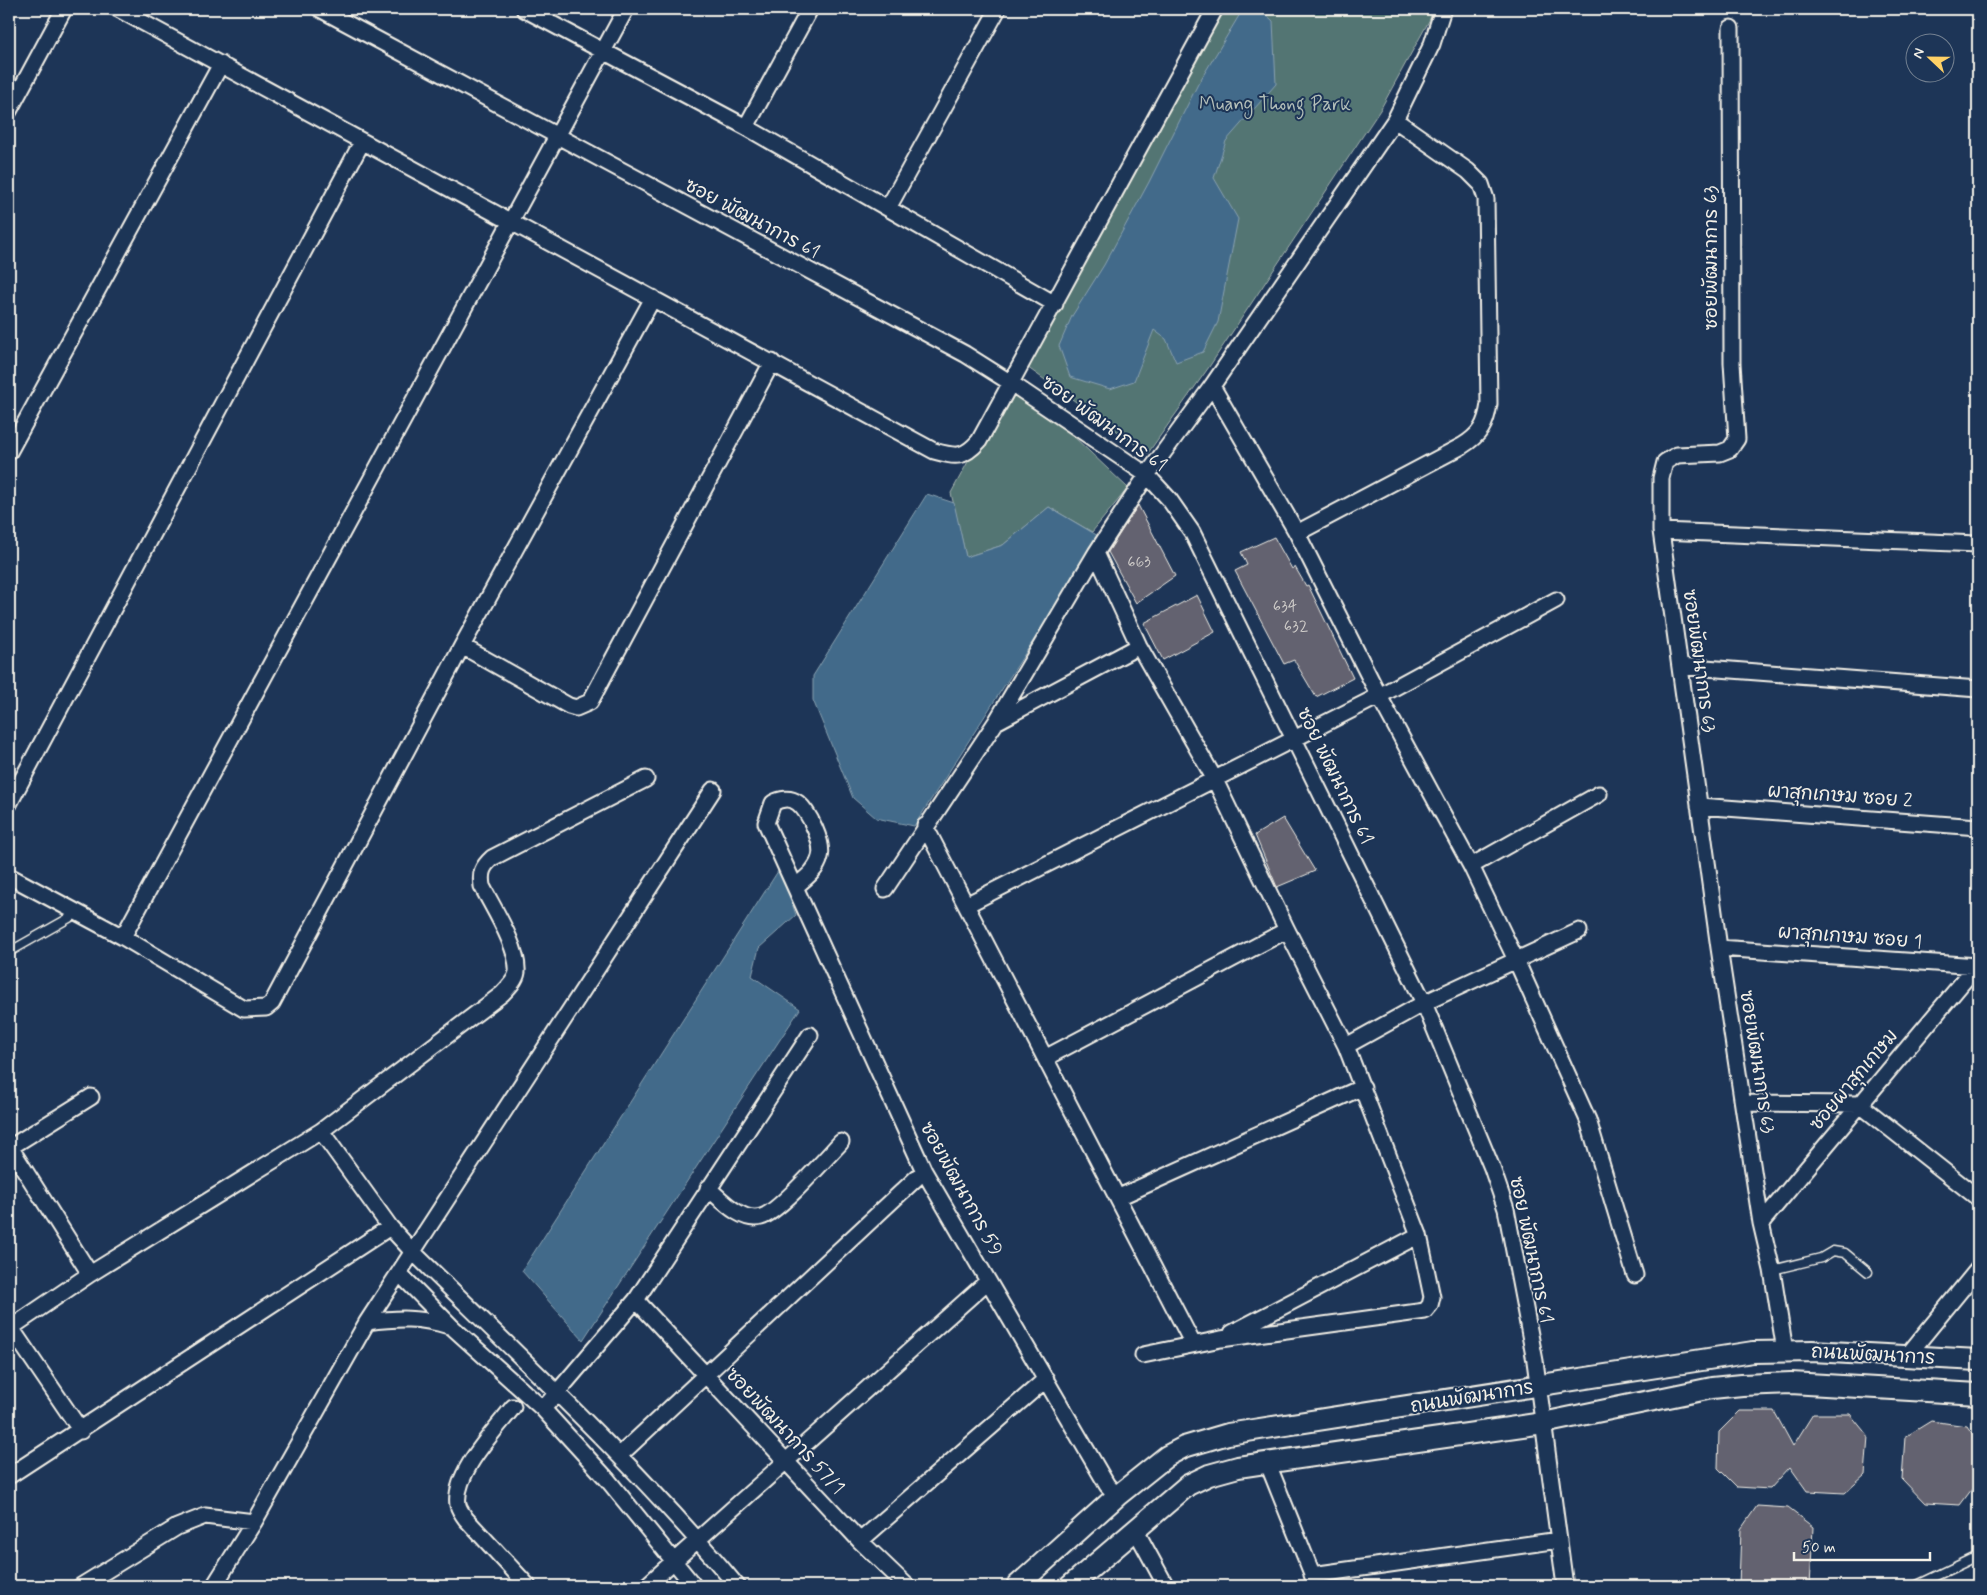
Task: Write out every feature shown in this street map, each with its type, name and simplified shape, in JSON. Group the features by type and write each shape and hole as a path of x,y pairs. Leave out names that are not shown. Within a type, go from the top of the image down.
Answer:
{"main road":[{"name":"ถนนพัฒนาการ","path":"1017,1586 1117,1496 1167,1456 1203,1441 1228,1434 1754,1352 1785,1351 1978,1360"},
{"name":"ถนนพัฒนาการ","path":"1070,1586 1135,1529 1195,1482 1209,1475 1238,1467 1543,1422 1712,1388 1742,1384 1792,1383 1978,1394"}],"street":[{"path":"9,112 64,9"},
{"path":"118,9 934,451 953,456 968,453 979,441 1215,9"},
{"name":"ซอย พัฒนาการ 61","path":"320,9 556,137 965,354 1148,475 1169,499 1192,532 1424,1004 1492,1168 1506,1209 1538,1387 1564,1586"},
{"path":"524,9 746,127 1055,304"},
{"path":"122,937 626,9"},
{"path":"746,127 810,9"},
{"path":"888,208 998,9"},
{"path":"885,889 996,722 1096,553 1148,475 1212,386 1395,120 1432,44 1443,9"},
{"name":"ซอยพัฒนาการ 63","path":"1731,28 1732,363 1737,439 1730,450 1720,453 1678,455 1665,462 1661,478 1662,531 1719,948 1761,1223 1772,1270 1785,1351"},
{"path":"9,452 220,64"},
{"path":"1297,533 1462,446 1476,437 1486,423 1489,404 1486,199 1481,184 1468,171 1395,120"},
{"path":"9,804 362,142"},
{"path":"9,876 122,937 244,1009 266,1008 272,1003 462,646 653,298"},
{"path":"462,646 569,706 576,708 590,702 772,362"},
{"path":"1212,386 1297,533 1379,696 1471,866 1516,960 1588,1120 1635,1275"},
{"path":"1662,531 1978,544"},
{"path":"1096,553 1139,646 1214,778 1287,930 1346,1046 1419,1235 1432,1297 1430,1305 1425,1311 1221,1339 1143,1355"},
{"path":"966,905 1379,696 1556,600"},
{"path":"996,722 1139,646"},
{"path":"1680,666 1978,689"},
{"path":"81,1431 10,1328 90,1274 321,1131 502,994 517,974 516,965 512,946 482,886 480,876 483,866 492,858 646,779"},
{"path":"214,1586 254,1522 367,1322 713,790"},
{"path":"1471,866 1598,794"},
{"name":"ซอยพัฒนาการ 59","path":"796,887 814,870 822,850 817,834 798,803 790,799 780,799 772,803 766,822 924,1171 1106,1485 1117,1496"},
{"name":"ผาสุกเกษม ซอย 2","path":"1699,806 1978,826"},
{"path":"926,826 1045,1058 1119,1196 1193,1344"},
{"path":"1045,1058 1287,930"},
{"path":"1346,1046 1424,1004 1579,931"},
{"name":"ผาสุกเกษม ซอย 1","path":"1719,948 1978,965"},
{"name":"ซอยผาสุกเกษม","path":"1761,1223 1859,1104 1978,965"},
{"path":"543,1409 636,1300 810,1035"},
{"path":"1119,1196 1363,1087"},
{"path":"90,1097 9,1147 90,1274"},
{"path":"1743,1103 1859,1104 1978,1198"},
{"path":"321,1131 390,1226 412,1251 620,1455 698,1540 736,1586"},
{"path":"708,1188 732,1209 747,1216 761,1218 775,1209 841,1142"},
{"path":"620,1455 924,1171"},
{"path":"9,1476 81,1431 390,1226"},
{"path":"1221,1339 1419,1235"},
{"path":"1907,1356 1978,1269"},
{"path":"399,1273 451,1326 543,1409 607,1479 694,1586"},
{"path":"646,1586 785,1460 988,1281"},
{"name":"ซอยพัฒนาการ 57/1","path":"636,1300 860,1541 907,1586"},
{"path":"367,1322 398,1317 417,1318 451,1326"},
{"path":"860,1541 1046,1379"},
{"path":"513,1407 464,1472 459,1490 458,1506 466,1518 528,1586"},
{"path":"1268,1464 1315,1581 1559,1540"},
{"path":"81,1586 177,1526 204,1516 254,1522"},
{"path":"1135,1529 1166,1586"}],"lane":[{"path":"9,952 78,913"},
{"path":"1772,1270 1821,1258 1833,1251 1845,1253 1868,1272"},
{"path":"1915,1586 1978,1556"}],"green space":[{"name":"Muang Thong Park","path":"1223,9 1432,9 1430,19 1380,110 1209,367 1148,453 1024,365"},
{"path":"1013,379 1128,488 1092,532 1049,507 1003,545 966,557 951,493"}],"water":[{"path":"1243,9 1260,9 1273,21 1276,84 1226,141 1214,178 1238,219 1218,322 1203,352 1176,362 1166,339 1154,330 1134,381 1110,389 1070,377 1059,346 1072,316 1104,265 1149,182 1198,84"},
{"path":"927,494 954,503 966,557 1003,545 1049,507 1100,537 914,826 876,818 853,798 813,700 813,676"},
{"path":"780,868 796,915 759,948 752,976 800,1009 583,1340 522,1271"}],"building":[{"path":"1138,505 1175,576 1136,603 1108,552"},
{"path":"1274,537 1292,569 1295,567 1306,586 1308,585 1353,678 1316,697 1294,660 1284,664 1235,571 1247,565 1241,552"},
{"path":"1197,595 1215,632 1163,660 1144,623"},
{"path":"1283,818 1315,871 1277,887 1255,835"},
{"path":"1740,1411 1774,1411 1793,1446 1813,1414 1850,1414 1868,1436 1865,1475 1845,1493 1807,1491 1790,1467 1770,1489 1737,1487 1718,1468 1719,1432"},
{"path":"1931,1421 1967,1426 1978,1442 1978,1490 1972,1489 1960,1505 1925,1503 1902,1479 1905,1437"},
{"path":"1757,1506 1788,1508 1813,1527 1810,1586 1739,1586 1741,1529"}]}
